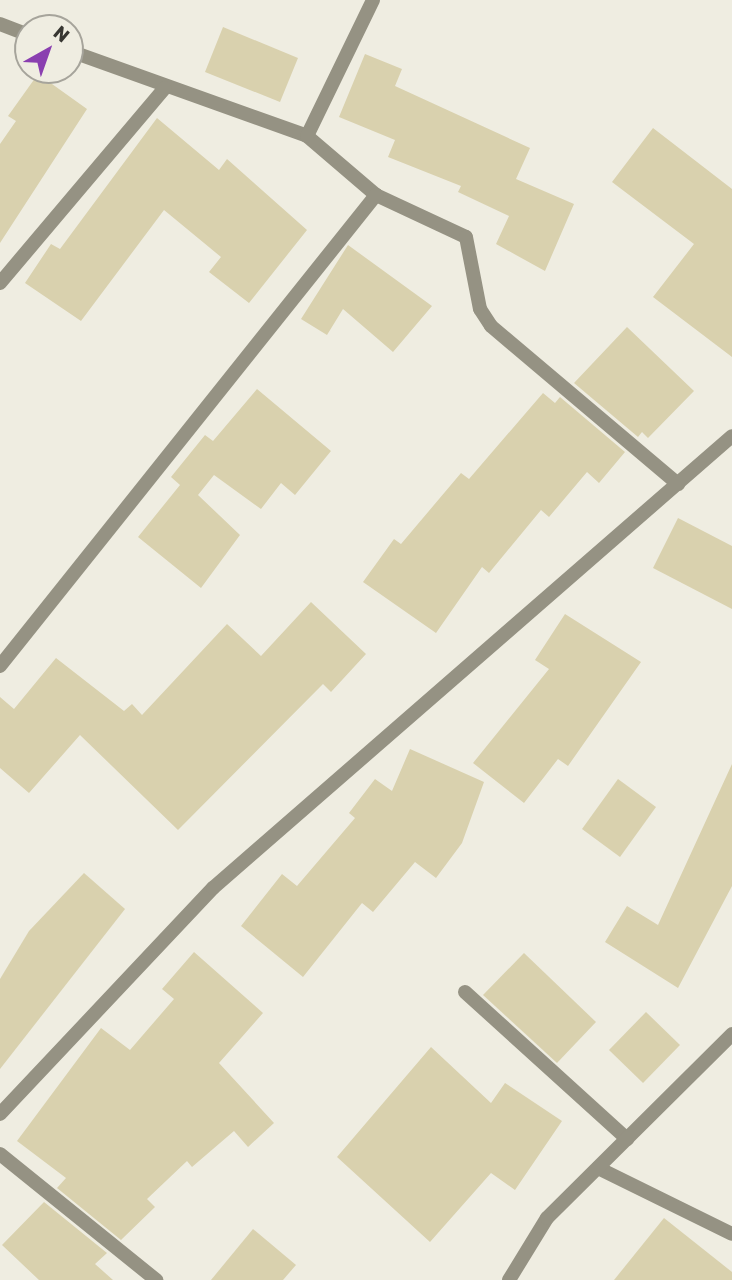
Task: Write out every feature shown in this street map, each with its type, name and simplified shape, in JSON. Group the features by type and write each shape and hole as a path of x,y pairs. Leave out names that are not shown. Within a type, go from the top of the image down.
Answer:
{"street":[{"path":"307,136 373,0"},
{"path":"84,56 165,88 307,136 376,195 466,237 480,309 491,326 678,484"},
{"path":"0,283 165,88"},
{"path":"0,666 376,195"},
{"path":"0,1114 213,888 732,436"},
{"path":"465,992 627,1139"},
{"path":"509,1280 547,1218 732,1034"},
{"path":"0,1154 156,1280"},
{"path":"598,1168 732,1234"}],"building":[{"path":"223,27 298,58 280,102 205,72"},
{"path":"365,54 402,69 395,86 530,148 516,179 574,204 545,271 496,244 509,216 458,192 461,186 388,157 395,140 339,117"},
{"path":"31,84 52,84 87,109 0,243 0,144 16,121 8,116"},
{"path":"157,118 219,170 227,159 307,230 249,303 209,272 221,257 164,210 81,321 25,283 51,244 60,249"},
{"path":"653,128 732,189 732,357 653,297 694,244 612,182"},
{"path":"348,245 432,306 393,352 343,309 327,335 301,319"},
{"path":"627,327 694,391 648,438 642,432 638,437 574,383"},
{"path":"257,389 331,451 295,495 281,483 261,509 214,475 198,495 240,535 201,588 138,537 180,485 171,477 205,435 213,441"},
{"path":"543,393 555,403 560,397 625,452 599,483 587,472 549,517 541,510 489,573 482,567 436,633 363,582 394,539 401,544 461,473 469,479"},
{"path":"678,518 732,546 732,609 653,568"},
{"path":"311,602 366,654 331,692 323,684 178,830 80,735 29,793 0,768 0,697 14,709 56,658 124,711 132,704 142,715 227,624 261,656"},
{"path":"565,614 641,662 568,766 558,759 524,803 473,763 549,669 535,660"},
{"path":"410,749 484,782 462,843 436,878 415,862 373,912 362,903 303,977 241,926 282,874 297,886 355,818 349,813 375,779 392,791"},
{"path":"732,764 732,886 678,988 605,942 627,906 658,925"},
{"path":"618,779 656,807 620,857 582,829"},
{"path":"84,873 125,909 0,1069 0,979 29,931"},
{"path":"194,952 263,1013 219,1063 274,1123 248,1147 234,1131 192,1167 187,1161 147,1199 155,1207 121,1240 57,1188 66,1178 17,1141 101,1028 130,1050 174,999 162,989"},
{"path":"524,953 596,1022 557,1063 483,995"},
{"path":"646,1012 680,1045 643,1083 609,1050"},
{"path":"431,1047 491,1103 505,1083 562,1121 515,1190 491,1173 430,1242 337,1157"},
{"path":"44,1202 107,1253 95,1264 113,1280 39,1280 2,1245"},
{"path":"664,1218 732,1272 732,1280 614,1280"},
{"path":"253,1229 296,1265 283,1280 211,1280"}]}
